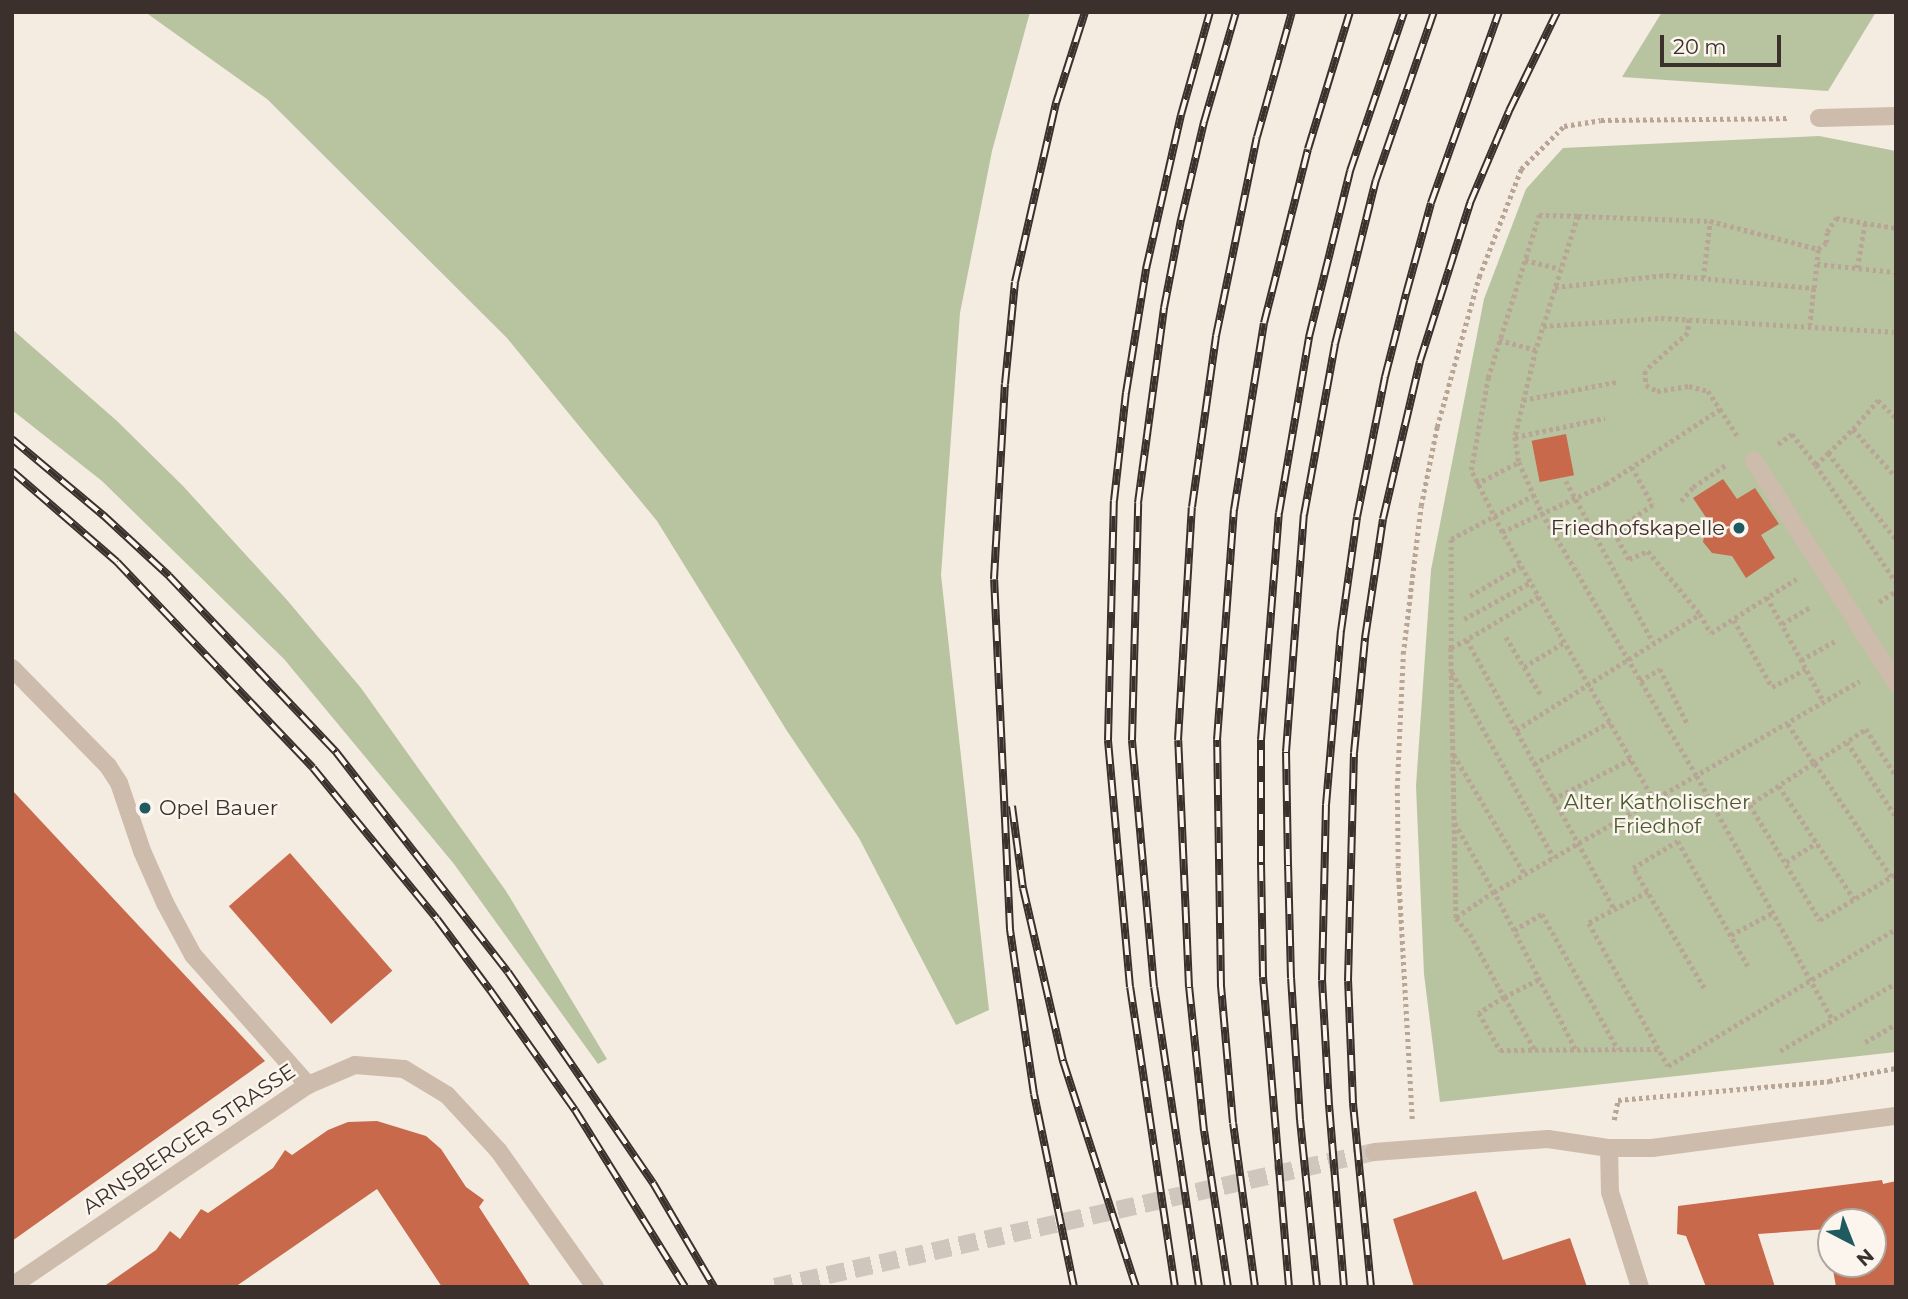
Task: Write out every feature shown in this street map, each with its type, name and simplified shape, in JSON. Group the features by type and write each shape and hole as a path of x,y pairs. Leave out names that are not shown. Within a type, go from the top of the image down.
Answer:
{"street":[{"path":"1819,118 1896,116"},
{"path":"1750,456 1817,565 1896,683"},
{"path":"12,668 108,766 119,783 142,851 192,955 308,1084"},
{"name":"ARNSBERGER STRASSE","path":"12,1286 308,1084 355,1065 404,1069 447,1095 498,1150 595,1287"},
{"path":"1374,1152 1412,1147 1548,1139 1609,1148 1652,1148 1896,1116"},
{"path":"1609,1148 1610,1192 1640,1287"}],"path":[{"path":"1412,1147 1401,960 1397,788 1403,654 1410,583 1437,427 1479,277 1521,169 1564,126 1601,120 1819,118"},
{"path":"1654,801 1502,532 1471,470 1499,340 1539,215 1710,221 1818,249"},
{"path":"1578,216 1536,350 1514,437 1519,463 1542,513 1697,776 1833,1020"},
{"path":"1810,325 1818,249 1826,243 1828,232 1836,218 1896,229"},
{"path":"1703,278 1710,221"},
{"path":"1857,268 1865,223"},
{"path":"1525,260 1560,269"},
{"path":"1817,264 1896,272"},
{"path":"1555,287 1666,275 1814,288"},
{"path":"1543,326 1661,318 1894,332"},
{"path":"1689,319 1688,333 1646,372 1646,385 1657,391 1689,386 1708,391 1750,456"},
{"path":"1499,340 1536,350"},
{"path":"1524,400 1616,382"},
{"path":"1816,465 1878,400 1896,418"},
{"path":"1502,532 1575,499 1632,467 1720,409"},
{"path":"1514,437 1605,418"},
{"path":"1853,429 1895,475"},
{"path":"1681,501 1693,487 1792,434 1896,582"},
{"path":"1828,453 1896,539"},
{"path":"1476,484 1519,463"},
{"path":"1632,467 1653,505 1614,532 1629,559 1648,551 1700,614 1711,633 1817,565"},
{"path":"1566,481 1653,642"},
{"path":"1534,495 1451,539 1451,648 1456,918 1469,934 1535,1050"},
{"path":"1470,596 1521,566"},
{"path":"1464,619 1531,583"},
{"path":"1451,648 1539,597"},
{"path":"1766,597 1824,702"},
{"path":"1782,624 1813,605"},
{"path":"1516,730 1700,614"},
{"path":"1734,620 1772,687 1806,669"},
{"path":"1506,637 1541,695"},
{"path":"1467,640 1614,909"},
{"path":"1524,667 1565,642"},
{"path":"1456,918 1494,892 1884,666"},
{"path":"1640,681 1660,669 1688,725"},
{"path":"1452,671 1554,858"},
{"path":"1534,764 1610,722"},
{"path":"1788,724 1814,763 1893,875 1820,920 1750,805 1779,785 1814,763 1847,742 1866,729 1896,776"},
{"path":"1847,742 1896,817"},
{"path":"1452,752 1525,874"},
{"path":"1553,799 1630,759"},
{"path":"1779,785 1854,899"},
{"path":"1454,822 1494,892 1575,1049"},
{"path":"1704,988 1633,869 1678,841 1748,966"},
{"path":"1786,862 1817,843"},
{"path":"1647,892 1589,923 1668,1066 1896,929"},
{"path":"1731,935 1772,913"},
{"path":"1514,930 1542,914 1618,1050"},
{"path":"1539,979 1479,1013 1500,1050 1659,1049"},
{"path":"1780,1051 1896,983"},
{"path":"1865,1042 1896,1024"},
{"path":"1609,1148 1618,1100 1829,1081 1896,1068"}],"green space":[{"path":"145,12 1030,12 992,151 960,313 941,575 989,1010 956,1025 859,838 787,731 657,521 507,338 267,99"},
{"path":"1662,12 1876,12 1828,91 1622,77"},
{"name":"Alter Katholischer Friedhof","path":"1819,136 1896,151 1896,1052 1440,1102 1424,974 1416,786 1431,570 1484,299 1526,189 1563,148"},
{"path":"12,329 117,421 183,486 287,600 361,688 506,891 607,1059 598,1064 454,864 284,659 102,481 12,410"}],"building":[{"path":"1566,434 1574,475 1540,482 1532,441"},
{"name":"Friedhofskapelle","path":"1723,479 1737,499 1755,488 1779,524 1761,535 1775,558 1746,578 1732,556 1712,553 1703,542 1707,519 1693,498"},
{"path":"12,790 265,1061 12,1241"},
{"path":"290,853 392,971 331,1024 229,906"},
{"path":"377,1121 426,1136 441,1149 466,1187 484,1200 479,1207 531,1287 442,1287 377,1189 235,1287 103,1287 156,1250 170,1231 180,1239 201,1209 208,1213 273,1168 285,1150 292,1155 328,1130 348,1122"},
{"path":"1882,1180 1883,1184 1896,1181 1896,1287 1836,1287 1834,1278 1887,1278 1887,1208 1817,1208 1817,1230 1758,1234 1775,1287 1706,1287 1686,1236 1677,1234 1678,1206"},
{"path":"1476,1191 1503,1260 1570,1238 1587,1287 1414,1287 1393,1219"}],"tunnel":[{"path":"775,1287 1374,1152"}],"railway":[{"path":"1074,1287 1034,1094 1010,929 994,579 1005,384 1015,282 1056,103 1085,12"},
{"path":"1175,1287 1130,987 1108,740 1114,501 1126,393 1146,269 1181,115 1210,12"},
{"path":"1199,1287 1154,987 1132,740 1138,503 1164,308 1181,220 1204,122 1236,12"},
{"path":"1228,1287 1204,1131 1189,987 1178,740 1192,507 1216,336 1257,137 1292,12"},
{"path":"1255,1287 1233,1123 1221,987 1217,740 1234,510 1264,323 1308,149 1350,12"},
{"path":"1289,1287 1263,977 1261,862 1261,740 1279,513 1309,337 1350,171 1404,12"},
{"path":"1317,1287 1300,1120 1291,978 1286,752 1304,515 1335,344 1376,180 1434,12"},
{"path":"1344,1287 1322,980 1326,805 1341,631 1357,517 1385,377 1406,294 1431,203 1499,12"},
{"path":"1371,1287 1353,1103 1348,981 1354,753 1365,638 1383,519 1420,361 1470,203 1509,111 1557,12"},
{"path":"12,439 103,515 169,576 336,752 508,972 653,1183 714,1287"},
{"path":"12,471 117,562 313,768 437,919 490,990 575,1110 685,1287"},
{"path":"1012,806 1023,888 1063,1061 1136,1287"}],"place":[{"name":"Friedhofskapelle","path":"1739,528"},
{"name":"Opel Bauer","path":"145,808"}]}
